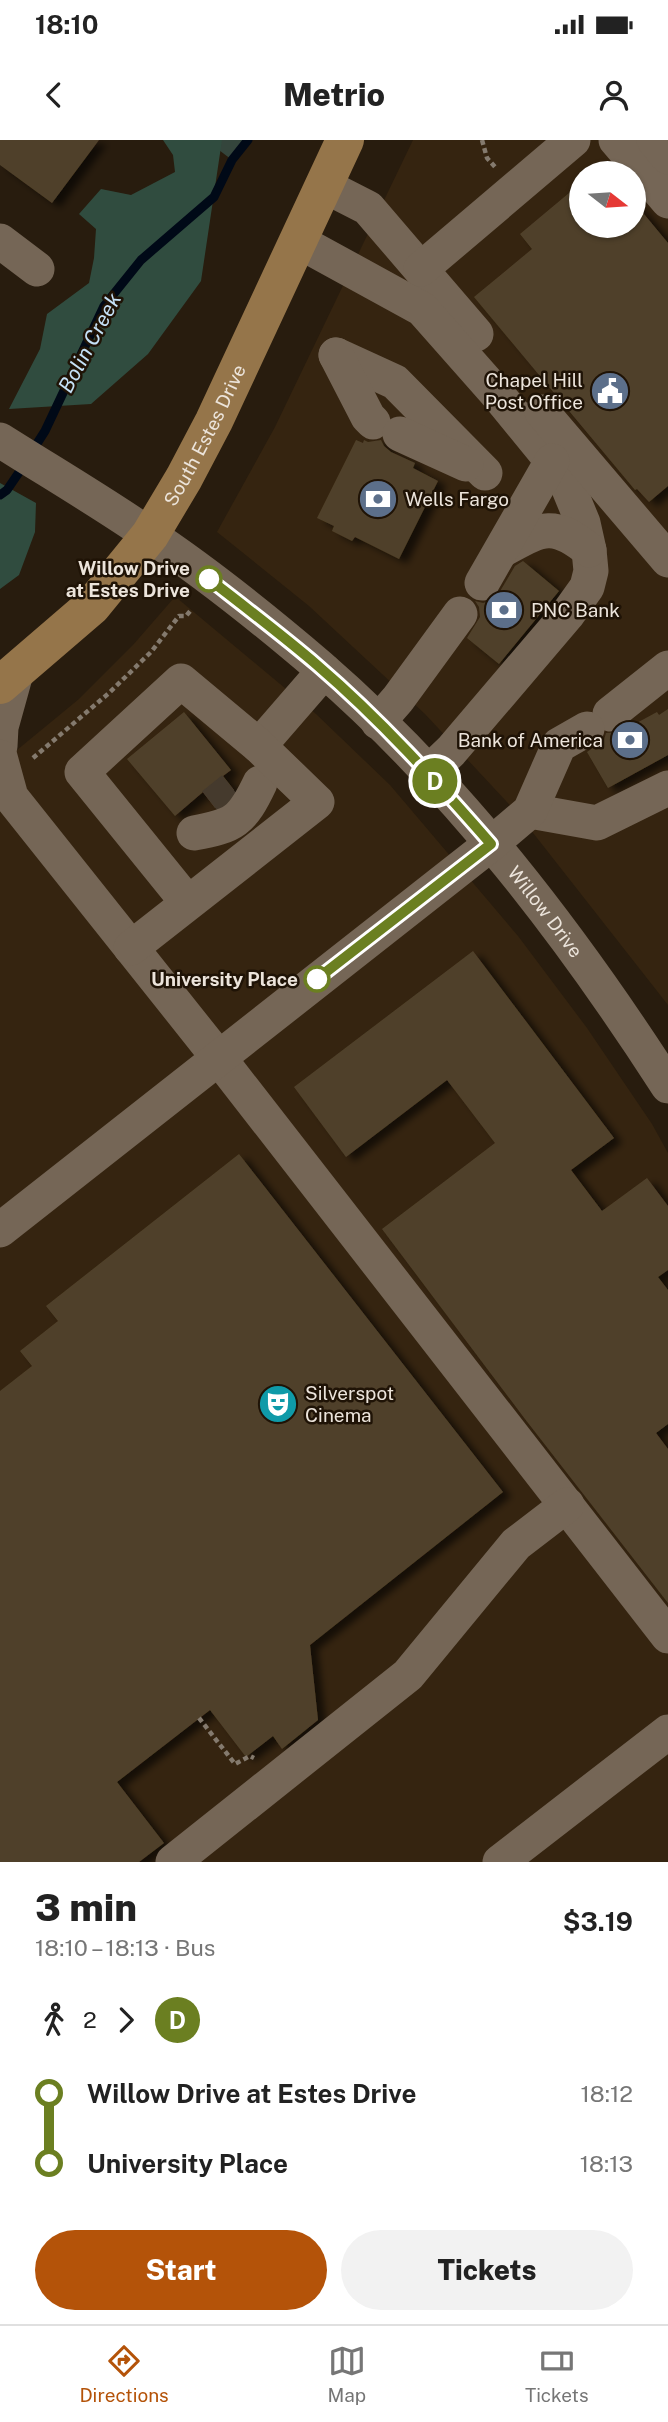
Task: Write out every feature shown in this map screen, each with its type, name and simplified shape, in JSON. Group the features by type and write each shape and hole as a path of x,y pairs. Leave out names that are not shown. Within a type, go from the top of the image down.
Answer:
{"main road":[{"name":"South Estes Drive","path":"8,679 92,606 150,535 214,421 345,140"}],"street":[{"path":"616,140 668,201"},
{"path":"654,140 668,157"},
{"path":"421,269 569,142"},
{"path":"323,185 368,208 664,547"},
{"path":"0,241 37,269"},
{"path":"298,241 422,309 552,461 567,484 583,523 591,571 587,587 567,615 460,740 428,773"},
{"path":"336,355 396,382 485,473 368,417 336,355"},
{"name":"Willow Drive","path":"0,440 150,535 274,629 378,722 491,844 603,989 668,1086"},
{"path":"482,583 552,461"},
{"path":"502,550 533,533 547,530 572,536 589,550"},
{"path":"378,722 460,614"},
{"path":"0,1230 491,844 530,811 559,745 598,722 668,668"},
{"path":"156,862 240,787 324,671"},
{"path":"0,746 8,679"},
{"path":"131,948 317,802 240,787 181,681 82,772 188,903"},
{"path":"4,782 668,1636"},
{"path":"530,811 597,823 668,788"},
{"path":"173,1862 408,1675 516,1544 567,1505"},
{"path":"500,1862 668,1732"}],"path":[{"path":"481,140 487,158 500,177"},
{"path":"4,782 109,694 151,652 178,616 187,616 191,610"},
{"path":"200,1718 235,1764 250,1756 260,1760"}],"shaded area":[{"path":"413,140 668,140 668,1005 519,815 425,714 309,606 217,532 275,427"},
{"name":"University Place","path":"177,598 316,714 390,785 518,936 587,1028 652,1124 668,1153 668,1862 0,1862 0,764 79,699 133,645 173,599"}],"green space":[{"path":"163,140 222,140 201,281 148,354 91,404 9,409 40,349 47,314 89,283 96,229 79,214 101,189 131,195 175,172 173,155"},
{"path":"206,140 248,140 232,160"},
{"path":"0,483 36,503 35,532 19,575 0,589"}],"building":[{"path":"0,140 99,140 52,203 0,165"},
{"name":"Chapel Hill Post Office","path":"569,193 569,238 646,238 646,216 668,243 668,486 649,502 635,490 474,297 532,249 520,234"},
{"name":"Wells Fargo","path":"356,440 363,443 364,440 381,440 391,452 415,463 413,468 438,481 399,559 355,537 352,541 332,531 334,526 317,518"},
{"name":"PNC Bank","path":"523,561 559,591 499,664 467,638 480,617 475,601 483,603 493,600 515,566"},
{"name":"Bank of America","path":"668,709 668,755 608,788 587,752 604,740 606,733 620,732"},
{"path":"184,712 231,770 223,776 234,790 227,800 215,808 203,792 175,816 127,759"},
{"path":"473,951 614,1138 571,1170 602,1211 647,1178 668,1206 668,1270 658,1277 668,1290 668,1424 656,1433 668,1449 668,1603 382,1229 495,1143 447,1080 346,1157 294,1087"},
{"path":"239,1154 503,1492 310,1645 318,1720 282,1749 273,1736 246,1757 210,1710 117,1782 164,1843 139,1862 0,1862 0,1391 32,1366 20,1351 58,1321 46,1306"}],"waterway":[{"name":"Bolin Creek","path":"31,453 45,431 104,306 141,260 214,197 232,160 248,140"},
{"name":"Bolin Creek","path":"0,495 7,490 24,465"}],"tunnel":[{"path":"213,805 233,789"}],"bus line":[{"name":"D","path":"209,579 274,629 347,692 428,773 491,844 317,979"}],"place":[{"name":"Chapel Hill Post Office","path":"610,391"},
{"name":"Wells Fargo","path":"378,499"},
{"name":"Willow Drive at Estes Drive","path":"209,579"},
{"name":"PNC Bank","path":"504,610"},
{"name":"Bank of America","path":"630,740"},
{"name":"University Place","path":"317,979"},
{"name":"Silverspot Cinema","path":"278,1404"}]}
